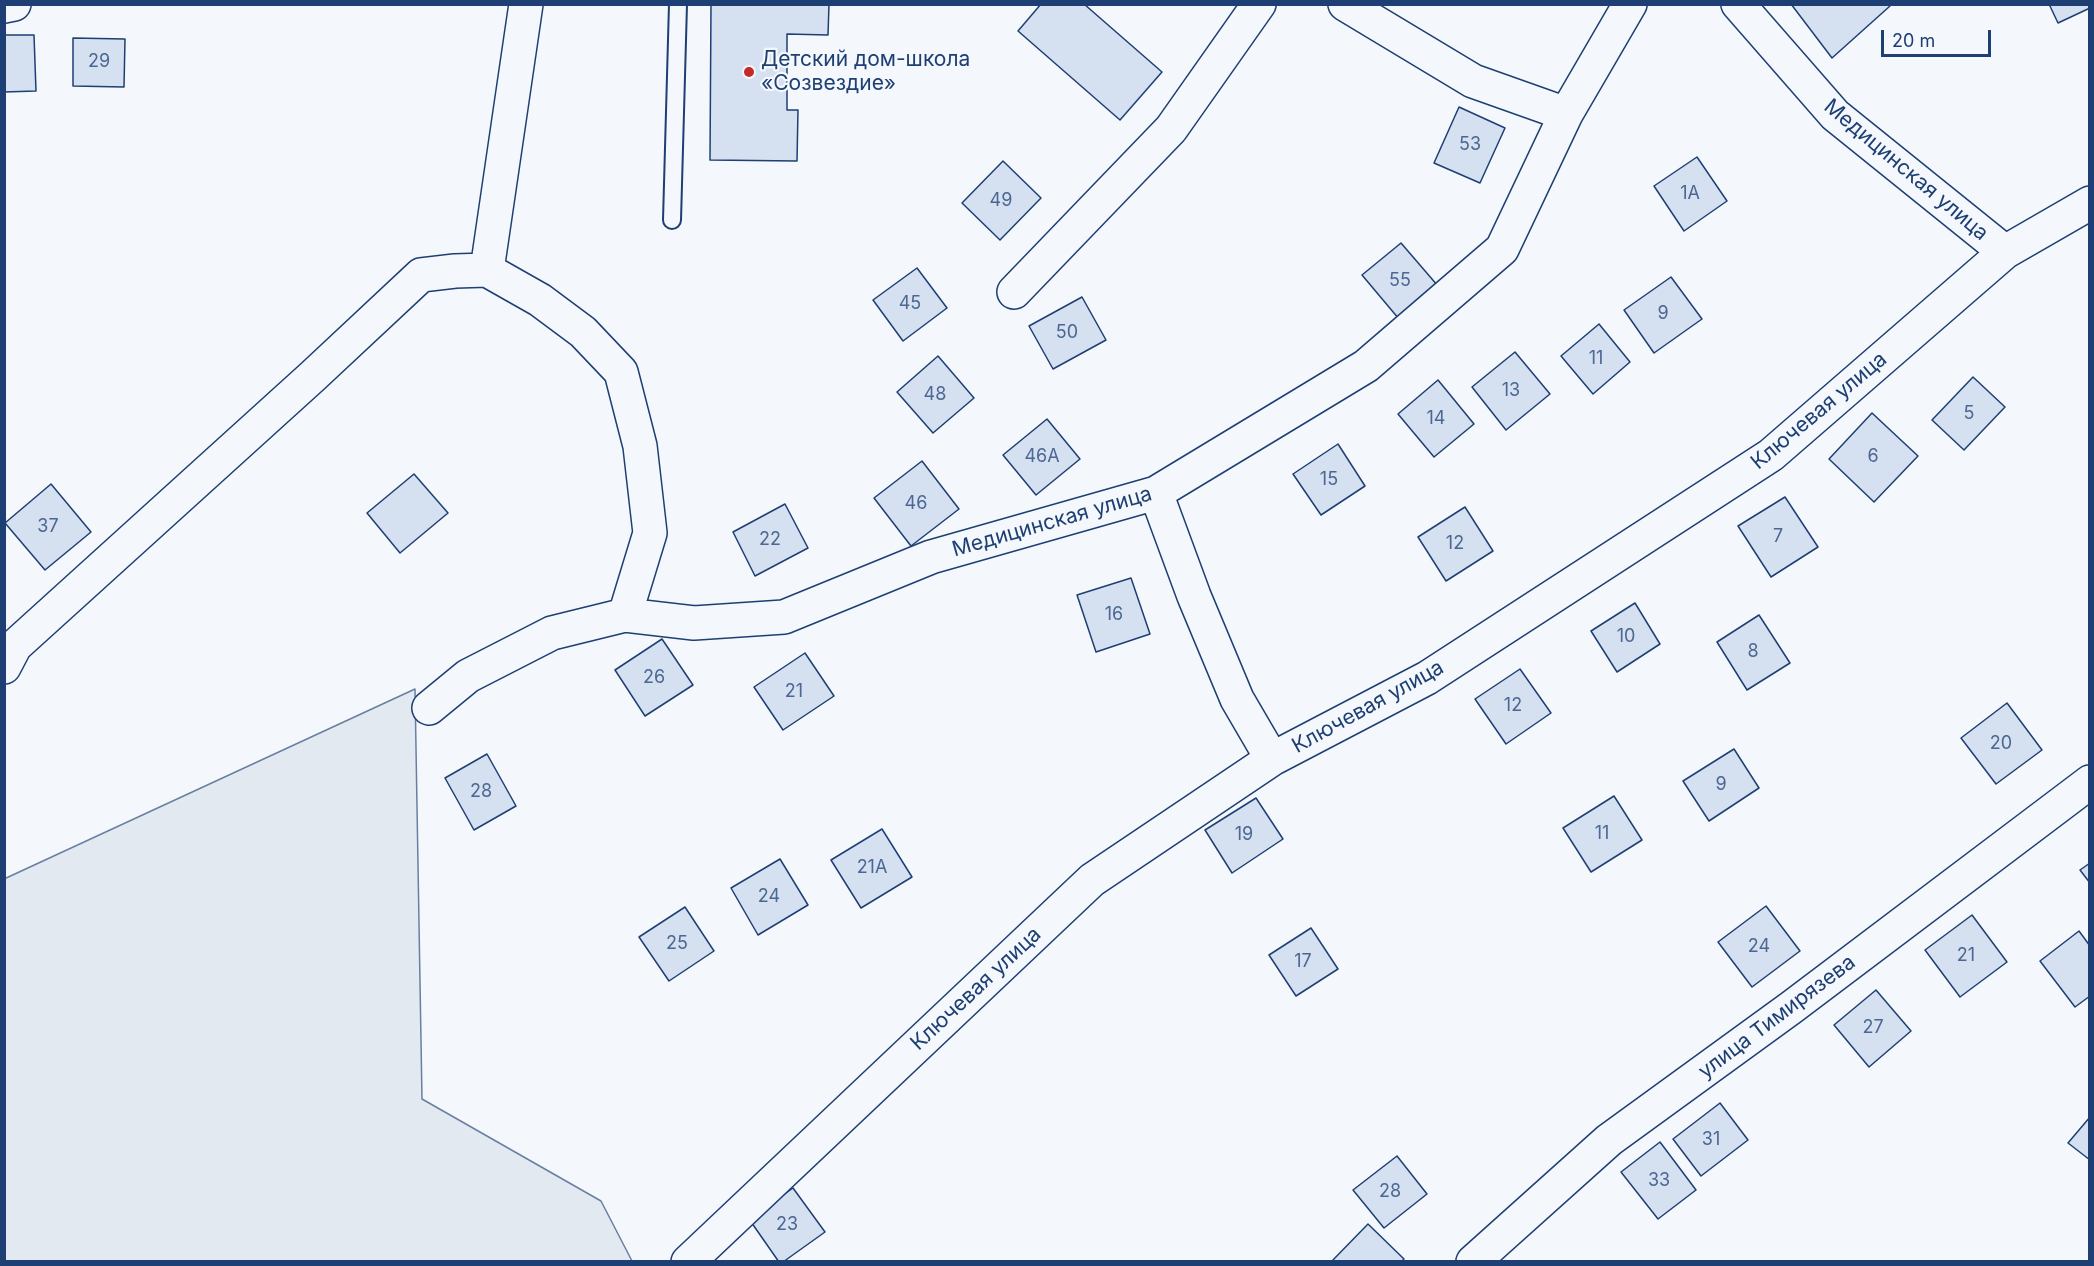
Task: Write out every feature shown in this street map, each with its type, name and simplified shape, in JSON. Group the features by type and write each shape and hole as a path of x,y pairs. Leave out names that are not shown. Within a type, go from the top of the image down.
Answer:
{"street":[{"path":"4,6 14,4"},
{"path":"487,270 526,4"},
{"path":"1014,292 1171,129 1259,4"},
{"path":"1345,4 1473,81 1566,114"},
{"name":"Медицинская улица","path":"429,708 468,676 552,633 625,615 694,622 784,617 931,557 1156,494 1366,366 1502,249 1566,114 1630,4"},
{"name":"Медицинская улица","path":"1738,4 1835,116 2004,252"},
{"name":"Ключевая улица","path":"688,1262 1092,880 1272,759 1427,678 1771,455 2004,252 2090,204"},
{"path":"4,668 15,646 421,275 487,270 540,300 583,332 621,372 640,446 650,533 625,615"},
{"path":"1156,494 1194,596 1237,699 1272,759"},
{"name":"улица Тимирязева","path":"1473,1262 1609,1140 1792,1007 2090,782"}],"lane":[{"path":"672,220 678,4"}],"shaded area":[{"path":"415,689 422,1099 601,1201 632,1261 5,1261 4,879"}],"building":[{"name":"Детский дом-школа «Созвездие»","path":"711,4 829,4 828,35 787,34 787,110 798,110 797,161 710,160"},
{"path":"1041,4 1084,4 1162,72 1120,120 1018,31"},
{"path":"1791,4 1889,4 1890,6 1832,58"},
{"path":"2049,4 2090,4 2090,8 2058,23"},
{"path":"4,35 34,35 36,91 4,92"},
{"path":"73,38 125,39 124,87 73,86"},
{"path":"1459,107 1505,128 1480,183 1434,163"},
{"path":"1697,157 1727,201 1684,231 1654,186"},
{"path":"1003,161 1041,198 1000,240 962,203"},
{"path":"1401,243 1438,286 1399,319 1362,275"},
{"path":"917,268 947,308 903,341 873,300"},
{"path":"1671,277 1702,319 1654,353 1624,310"},
{"path":"1082,297 1106,340 1053,369 1029,326"},
{"path":"1599,324 1630,362 1593,394 1561,356"},
{"path":"1515,352 1550,394 1506,430 1472,387"},
{"path":"938,356 974,398 933,433 897,392"},
{"path":"1973,377 2005,407 1964,450 1932,420"},
{"path":"1438,380 1474,424 1434,457 1398,414"},
{"path":"1872,413 1918,456 1874,502 1829,459"},
{"path":"1047,419 1080,459 1036,495 1003,455"},
{"path":"1338,444 1365,486 1321,515 1293,474"},
{"path":"922,461 959,509 911,546 874,498"},
{"path":"414,474 448,513 400,553 367,513"},
{"path":"51,484 91,532 45,570 5,523"},
{"path":"1785,497 1818,547 1771,577 1738,526"},
{"path":"785,504 808,548 755,576 733,532"},
{"path":"1465,507 1493,551 1446,581 1418,537"},
{"path":"1131,578 1150,634 1096,652 1077,595"},
{"path":"1635,603 1660,644 1617,672 1591,631"},
{"path":"1759,615 1790,663 1747,690 1717,642"},
{"path":"662,639 693,685 645,716 615,670"},
{"path":"805,653 834,696 783,730 754,687"},
{"path":"1520,669 1551,713 1506,744 1475,699"},
{"path":"2007,703 2042,750 1996,784 1961,738"},
{"path":"1734,749 1759,788 1709,821 1683,781"},
{"path":"487,754 516,806 474,830 445,778"},
{"path":"1614,796 1642,840 1591,872 1563,828"},
{"path":"1256,798 1283,839 1232,873 1205,830"},
{"path":"882,829 912,877 861,908 831,860"},
{"path":"780,859 808,905 758,935 731,888"},
{"path":"2090,863 2090,883 2080,870"},
{"path":"1766,906 1800,951 1752,987 1718,942"},
{"path":"685,907 714,951 669,981 639,937"},
{"path":"1972,915 2007,962 1960,997 1925,950"},
{"path":"1311,928 1338,969 1296,996 1269,955"},
{"path":"2079,931 2090,946 2090,996 2075,1007 2040,961"},
{"path":"1876,990 1911,1031 1869,1067 1834,1025"},
{"path":"1720,1103 1748,1140 1701,1176 1673,1139"},
{"path":"2090,1117 2090,1160 2068,1143"},
{"path":"1660,1142 1696,1190 1658,1219 1621,1172"},
{"path":"1397,1156 1427,1194 1384,1228 1353,1190"},
{"path":"793,1188 825,1232 783,1262 779,1262 749,1219"},
{"path":"1368,1224 1404,1259 1401,1262 1331,1262"}],"place":[{"name":"Детский дом-школа «Созвездие»","path":"749,72"}]}
